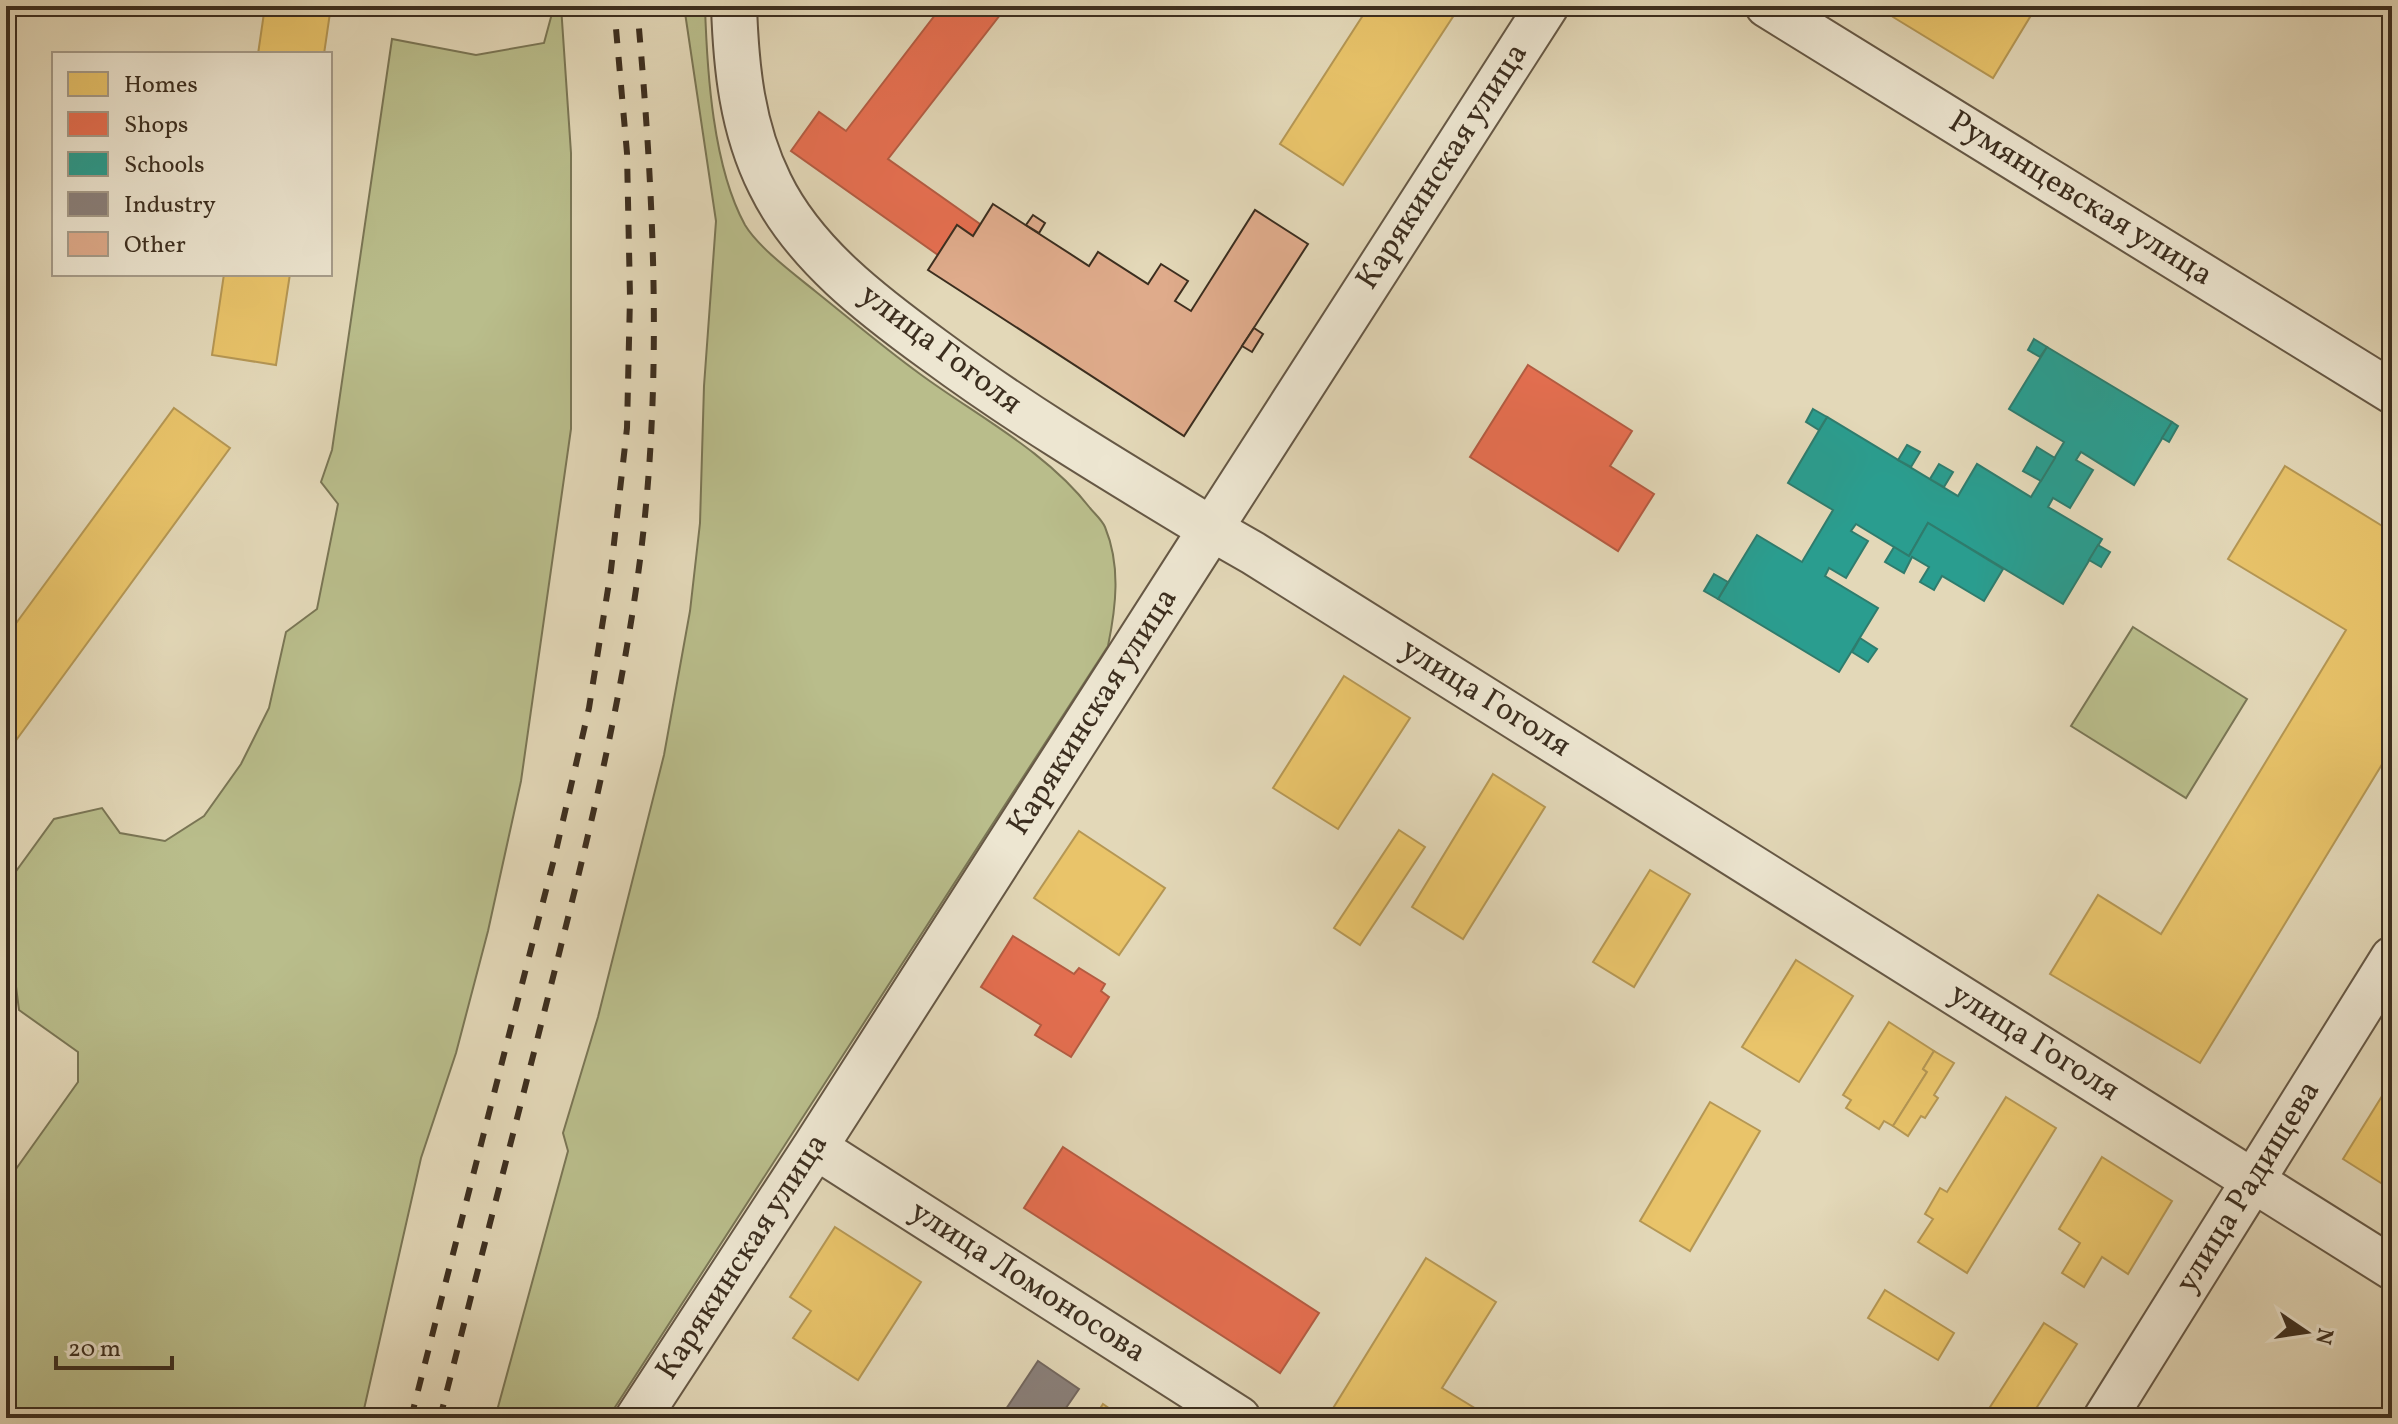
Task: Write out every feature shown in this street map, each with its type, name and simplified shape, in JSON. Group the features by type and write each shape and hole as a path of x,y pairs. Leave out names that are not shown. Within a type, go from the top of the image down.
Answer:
{"street":[{"name":"улица Гоголя","path":"734,6 741,97 754,145 781,203 812,245 864,296 958,369 1030,418 1253,553 2392,1268"},
{"name":"Карякинская улица","path":"638,1418 1547,6"},
{"name":"Румянцевская улица","path":"1767,6 2392,392"},
{"name":"улица Радищева","path":"2105,1418 2392,958"},
{"name":"улица Ломоносова","path":"815,1147 1239,1418"}],"green space":[{"path":"554,6 561,6 571,153 571,429 521,781 488,931 456,1053 421,1158 362,1418 6,1418 6,1183 78,1082 78,1052 19,1010 6,909 6,885 54,819 102,808 120,833 165,841 204,816 241,764 269,708 286,632 317,609 338,504 321,482 332,450 392,39 476,55 544,43"},
{"path":"684,6 705,6 710,89 719,148 734,202 745,225 777,260 867,333 920,374 1010,435 1072,488 1102,522 1110,542 1116,586 1113,616 1108,646 608,1418 495,1418 568,1151 563,1133 598,1017 664,755 690,611 700,523 704,386 716,221"},
{"path":"2133,627 2247,699 2186,798 2071,726"}],"building: Homes":[{"path":"265,6 331,6 324,52 258,52"},
{"path":"511,6 545,6 513,14"},
{"path":"1369,6 1460,6 1343,185 1280,144"},
{"path":"1899,6 2013,6 2030,17 1993,78 1893,17"},
{"path":"224,276 290,276 276,365 212,355"},
{"path":"174,408 230,448 6,754 6,637"},
{"path":"2285,466 2392,532 2392,748 2200,1063 2050,974 2098,895 2161,934 2346,630 2228,559"},
{"path":"1344,676 1410,718 1338,829 1273,788"},
{"path":"1493,774 1545,807 1463,939 1412,907"},
{"path":"1399,830 1425,847 1360,945 1334,928"},
{"path":"1079,831 1165,888 1119,955 1034,898"},
{"path":"1650,870 1690,894 1634,987 1593,962"},
{"path":"1796,960 1853,996 1799,1082 1742,1047"},
{"path":"1889,1022 1934,1051 1923,1069 1927,1072 1893,1126 1884,1121 1879,1129 1846,1108 1851,1100 1843,1095"},
{"path":"1934,1051 1954,1063 1934,1095 1938,1098 1908,1136 1893,1126 1927,1072 1923,1069"},
{"path":"2392,1080 2392,1190 2343,1159"},
{"path":"2006,1097 2056,1128 1967,1273 1918,1242 1933,1219 1925,1214 1940,1188 1947,1192"},
{"path":"1710,1102 1760,1131 1690,1251 1640,1221"},
{"path":"2102,1157 2172,1201 2128,1274 2102,1257 2084,1287 2062,1273 2080,1243 2059,1229"},
{"path":"835,1227 921,1282 858,1380 793,1338 811,1311 790,1297"},
{"path":"1426,1258 1496,1302 1442,1388 1491,1418 1345,1418 1332,1410"},
{"path":"1885,1290 1954,1333 1938,1360 1868,1318"},
{"path":"2044,1323 2077,1344 2030,1418 1983,1418"},
{"path":"1103,1404 1123,1418 1094,1418"}],"building: Shops":[{"path":"942,6 1007,6 888,159 980,224 973,236 957,225 938,255 791,151 819,112 846,131"},
{"path":"1528,365 1632,431 1610,466 1654,494 1618,551 1470,457"},
{"path":"1013,936 1074,974 1079,968 1105,984 1101,991 1109,997 1071,1057 1035,1035 1041,1025 981,987"},
{"path":"1063,1147 1319,1313 1280,1373 1024,1208"}],"building: Schools":[{"path":"2034,339 2047,347 2040,357 2028,350"},
{"path":"2047,347 2172,422 2134,485 2081,452 2076,460 2093,470 2070,508 2053,498 2048,507 2102,539 2063,604 1928,523 1909,556 1856,524 1851,531 1868,541 1846,578 1829,568 1825,576 1878,608 1839,672 1718,599 1757,535 1802,562 1833,510 1788,483 1827,417 1958,496 1977,464 2031,497 2064,442 2009,409"},
{"path":"1813,409 1827,417 1819,430 1806,422"},
{"path":"2172,422 2178,426 2169,442 2162,438"},
{"path":"1907,445 1920,452 1911,467 1898,460"},
{"path":"2037,447 2055,458 2041,481 2023,471"},
{"path":"1939,464 1953,472 1944,487 1930,479"},
{"path":"1928,523 2003,569 1984,601 1942,576 1934,590 1920,582 1929,567 1912,557 1904,573 1885,562 1894,547 1909,556"},
{"path":"2098,545 2110,552 2101,567 2089,560"},
{"path":"1714,574 1728,582 1718,599 1704,591"},
{"path":"1860,638 1877,649 1868,662 1852,652"}],"building: Industry":[{"path":"1038,1361 1079,1389 1059,1418 1000,1418"}],"building: Other":[{"path":"993,204 1089,266 1098,252 1148,284 1161,264 1188,281 1175,301 1191,311 1255,210 1308,244 1184,436 928,270 957,225 973,236"},
{"path":"1033,215 1045,223 1039,233 1026,225"},
{"path":"1254,328 1263,334 1252,352 1242,346"}],"railway":[{"path":"411,1418 555,855 589,708 611,570 627,428 630,297 627,153 614,6"},
{"path":"440,1418 586,845 610,738 638,575 651,433 654,290 648,148 637,6"}]}
